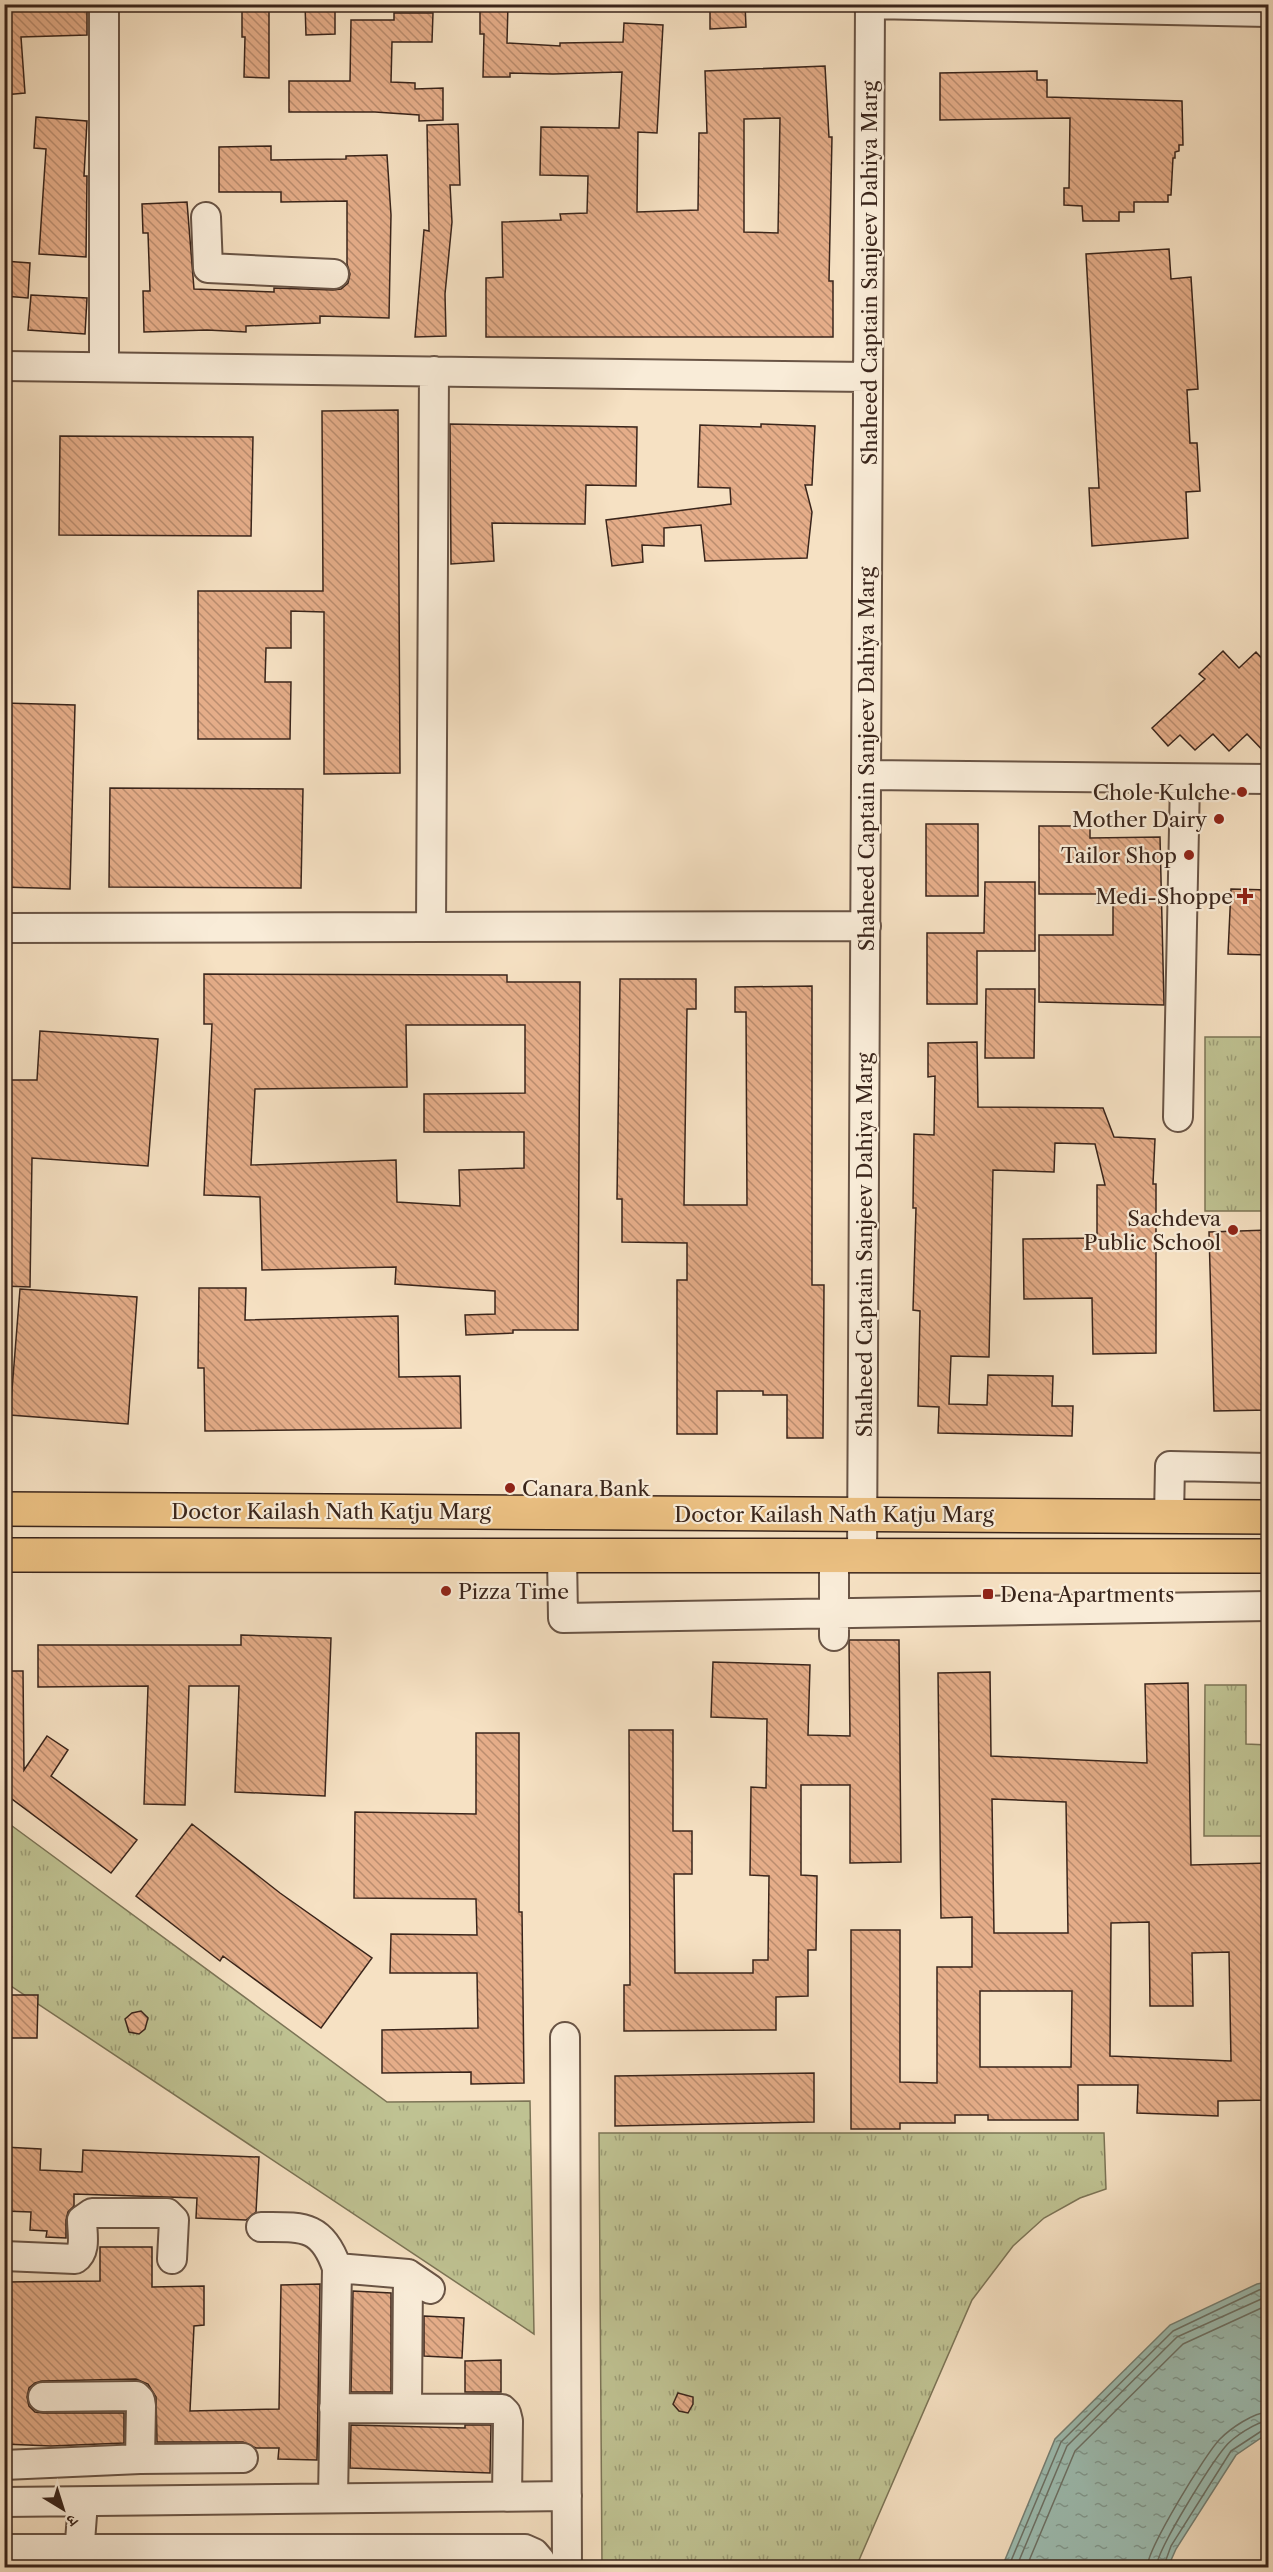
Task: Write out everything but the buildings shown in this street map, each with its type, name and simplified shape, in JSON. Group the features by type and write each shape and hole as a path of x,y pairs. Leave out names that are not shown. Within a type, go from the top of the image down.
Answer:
{"main road":[{"name":"Doctor Kailash Nath Katju Marg","path":"4,1509 1269,1517"},
{"name":"Doctor Kailash Nath Katju Marg","path":"4,1555 1269,1556"}],"street":[{"path":"104,4 104,367"},
{"path":"870,4 1226,8 1269,12"},
{"name":"Shaheed Captain Sanjeev Dahiya Marg","path":"835,1625 848,1556 862,1514 870,4"},
{"path":"206,217 208,268 334,274"},
{"path":"4,366 868,377"},
{"path":"431,927 434,371"},
{"path":"866,775 1185,780 1269,779"},
{"path":"1178,1117 1185,780"},
{"path":"4,928 866,926"},
{"path":"1169,1516 1170,1466 1269,1468"},
{"path":"562,1555 563,1618 835,1625 1269,1606"},
{"path":"565,2037 567,2568"},
{"path":"4,2256 75,2259 81,2255 83,2250 82,2220 87,2215 92,2213 167,2213 174,2220 172,2259"},
{"path":"261,2227 310,2230 322,2238 331,2251 337,2268 333,2498"},
{"path":"337,2268 419,2282 407,2407"},
{"path":"43,2397 136,2396 141,2406 140,2459"},
{"path":"334,2408 502,2409 508,2421 507,2496"},
{"path":"4,2465 140,2459 243,2458"},
{"path":"4,2502 567,2496"},
{"path":"78,2558 83,2502"},
{"path":"4,2549 78,2558 193,2559 525,2549 534,2553 540,2560 540,2568"}],"green space":[{"path":"1205,1037 1268,1037 1268,1211 1205,1211"},
{"path":"1205,1685 1246,1685 1246,1744 1268,1745 1268,1836 1204,1836"},
{"path":"4,1820 387,2102 530,2101 534,2334 5,1982"},
{"path":"599,2133 1104,2133 1106,2189 1080,2198 1044,2218 1013,2246 972,2300 856,2567 602,2567"}],"water":[{"path":"1268,2282 1268,2433 1236,2455 1176,2549 1168,2567 1002,2567 1055,2439 1170,2325 1257,2284"}],"place":[{"name":"Chole Kulche","path":"1242,792"},
{"name":"Mother Dairy","path":"1219,819"},
{"name":"Tailor Shop","path":"1189,855"},
{"name":"Medi-Shoppe","path":"1245,896"},
{"name":"Sachdeva Public School","path":"1233,1230"},
{"name":"Canara Bank","path":"510,1488"},
{"name":"Pizza Time","path":"446,1591"},
{"name":"Dena Apartments","path":"988,1594"}]}
